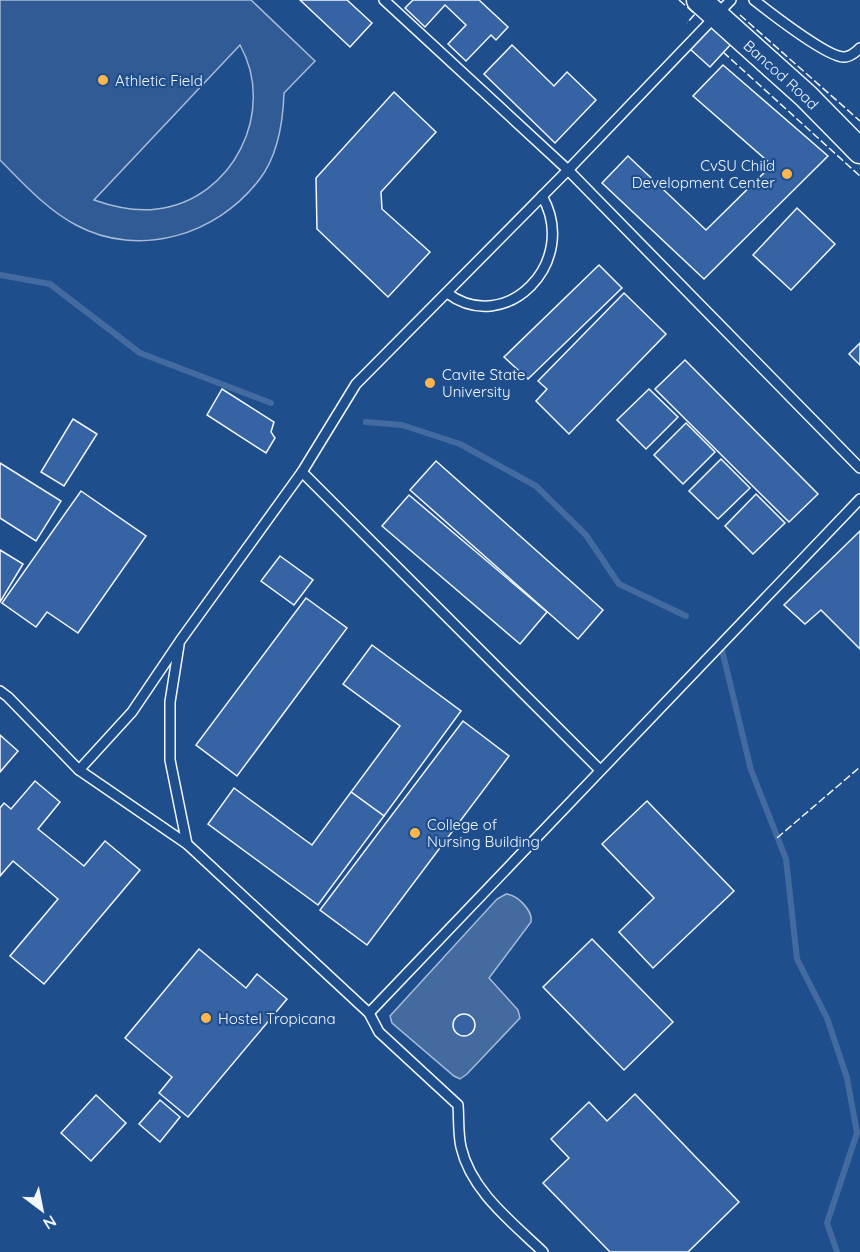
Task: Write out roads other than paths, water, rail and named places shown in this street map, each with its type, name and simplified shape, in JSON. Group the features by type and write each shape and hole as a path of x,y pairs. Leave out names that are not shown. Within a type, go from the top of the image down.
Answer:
{"street":[{"name":"Bancod Road","path":"715,5 860,151"}],"lane":[{"path":"384,0 568,170 860,468"},
{"path":"754,0 786,26 835,55 844,57 854,54 860,48"},
{"path":"79,770 132,712 180,641 302,472 356,384 568,170 715,5"},
{"path":"447,293 459,301 474,305 488,305 514,298 536,281 547,264 553,245 552,219 542,196"},
{"path":"302,472 600,770"},
{"path":"369,1013 860,499"},
{"path":"180,641 170,702 170,760 187,844"},
{"path":"0,691 79,770 187,844 369,1013 379,1032 458,1106 460,1144 473,1176 492,1202 543,1252"}],"waterway":[{"path":"0,275 50,284 140,353 271,403"},
{"path":"366,422 402,425 460,444 536,486 586,535 619,584 686,616"},
{"path":"722,650 751,770 786,859 797,959 827,1018 847,1078 857,1133 827,1223 837,1252"}],"place":[{"name":"Athletic Field","path":"103,80"},
{"name":"CvSU Child Development Center","path":"787,174"},
{"name":"Cavite State University","path":"430,383"},
{"name":"College of Nursing Building","path":"415,833"},
{"name":"Hostel Tropicana","path":"206,1018"}]}
